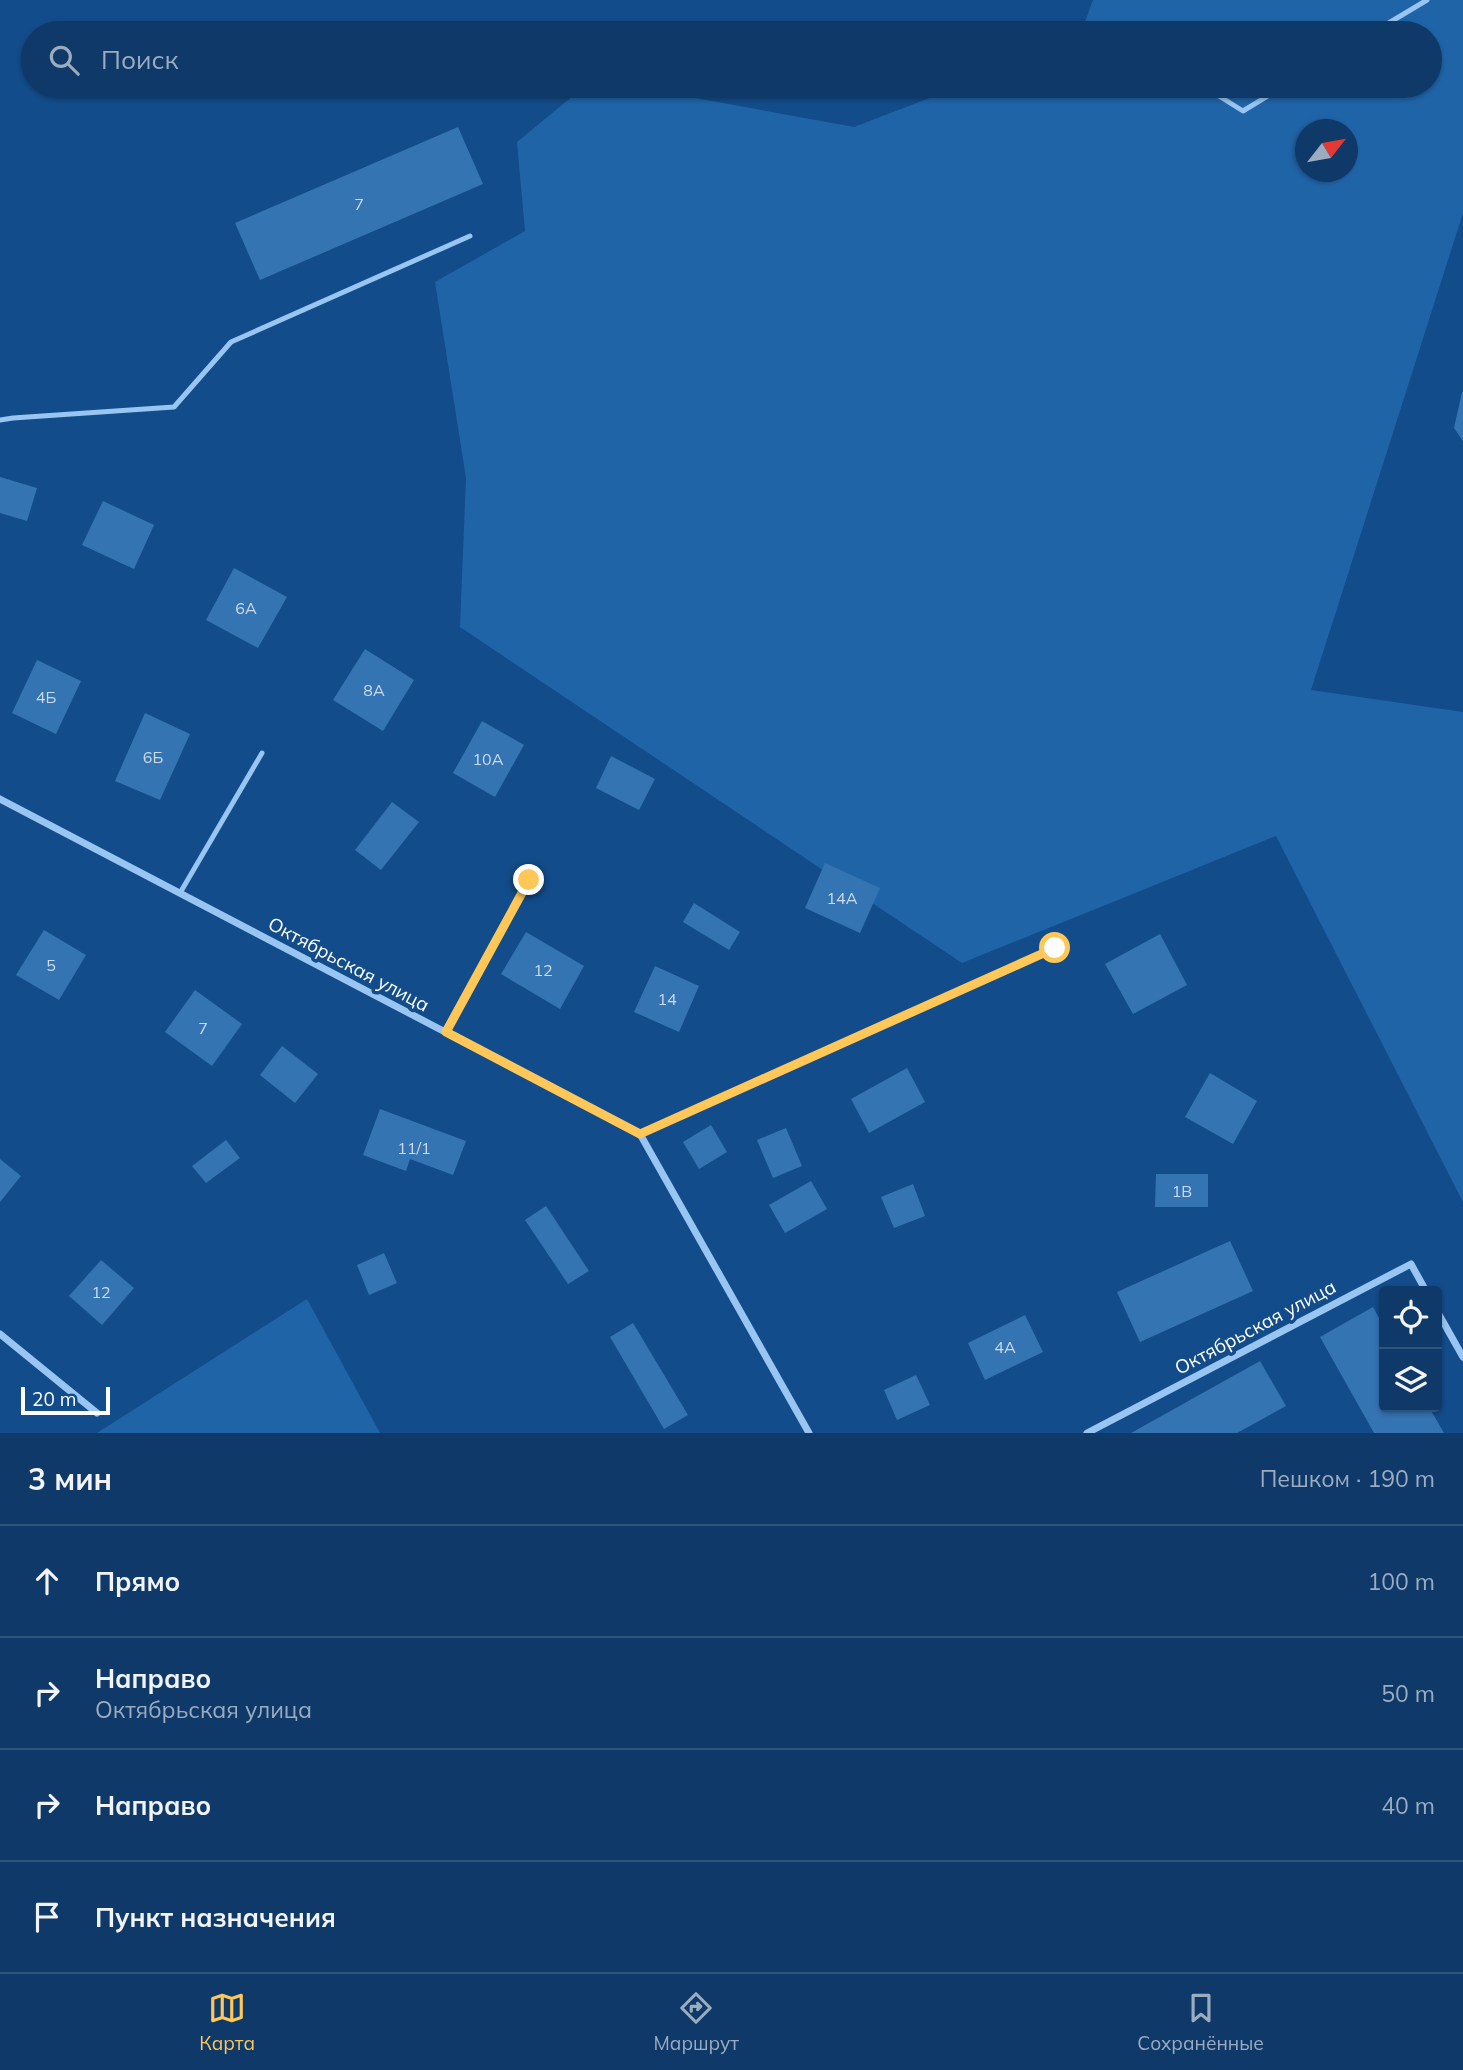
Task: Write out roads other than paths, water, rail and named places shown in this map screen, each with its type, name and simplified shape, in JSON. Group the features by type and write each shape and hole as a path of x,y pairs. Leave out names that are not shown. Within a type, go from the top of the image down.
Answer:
{"street":[{"name":"Октябрьская улица","path":"0,799 640,1134"},
{"path":"640,1134 809,1433"},
{"name":"Октябрьская улица","path":"1087,1433 1411,1264 1423,1286"},
{"path":"1442,1320 1463,1357"},
{"path":"0,1334 97,1413"}],"lane":[{"path":"1392,21 1427,0"},
{"path":"1222,98 1243,111 1264,98"},
{"path":"0,421 174,407 231,342 470,236"},
{"path":"180,893 262,752"},
{"path":"446,1032 529,880"},
{"path":"640,1134 1055,948"}]}
